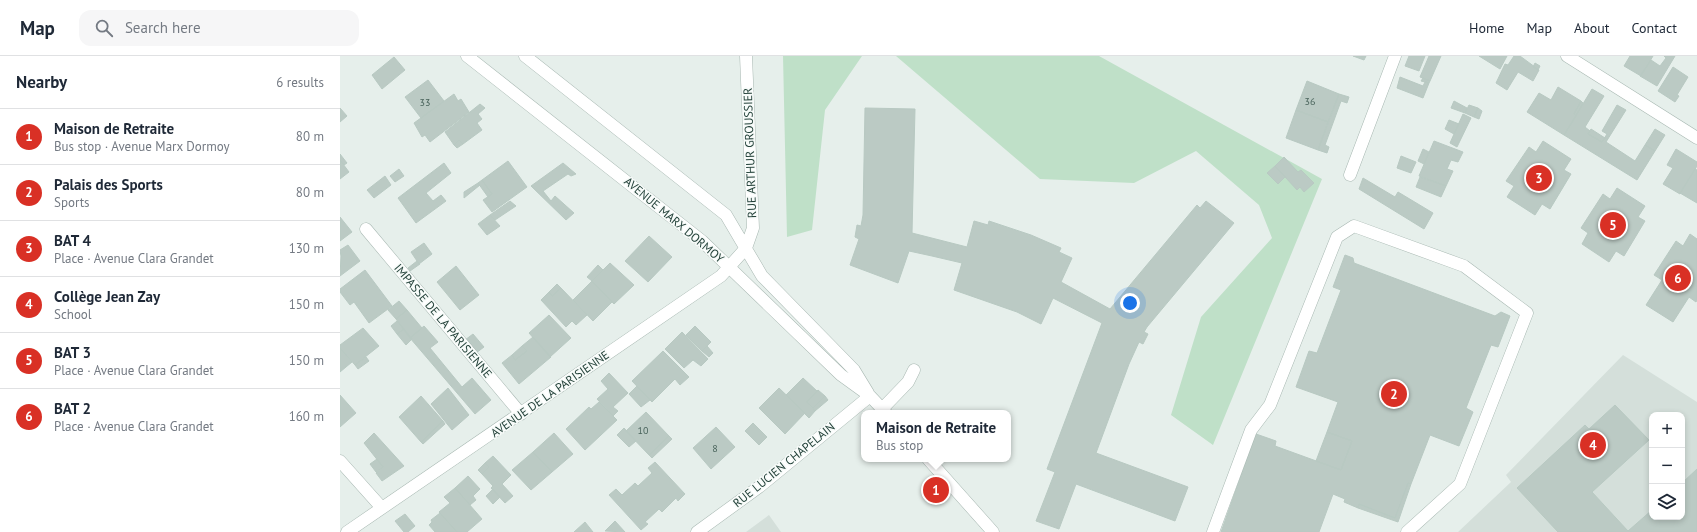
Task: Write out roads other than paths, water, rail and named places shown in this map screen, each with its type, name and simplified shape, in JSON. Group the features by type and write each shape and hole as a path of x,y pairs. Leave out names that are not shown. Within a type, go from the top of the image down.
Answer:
{"street":[{"name":"AVENUE MARX DORMOY","path":"467,56 702,241 841,375 870,396 883,410"},
{"name":"AVENUE MARX DORMOY","path":"525,56 726,215 762,276 854,370 870,396"},
{"name":"RUE ARTHUR GROUSSIER","path":"746,56 753,228 746,248"},
{"path":"1350,175 1395,56"},
{"path":"1567,56 1697,138"},
{"path":"1213,532 1251,430 1270,405 1337,236 1354,226 1464,266 1527,313 1460,484 1407,532"},
{"name":"IMPASSE DE LA PARISIENNE","path":"366,229 521,414"},
{"name":"AVENUE DE LA PARISIENNE","path":"347,532 721,276 746,248"},
{"path":"885,410 908,382 914,370"},
{"name":"RUE LUCIEN CHAPELAIN","path":"697,532 759,487 870,396"},
{"path":"340,461 382,508"},
{"path":"931,462 993,532"}],"place":[{"name":"BAT 4","path":"1539,178"},
{"name":"BAT 3","path":"1613,225"},
{"name":"BAT 2","path":"1678,278"},
{"name":"Palais des Sports","path":"1394,394"},
{"name":"Collège Jean Zay","path":"1593,445"},
{"name":"Maison de Retraite","path":"936,490"}]}
